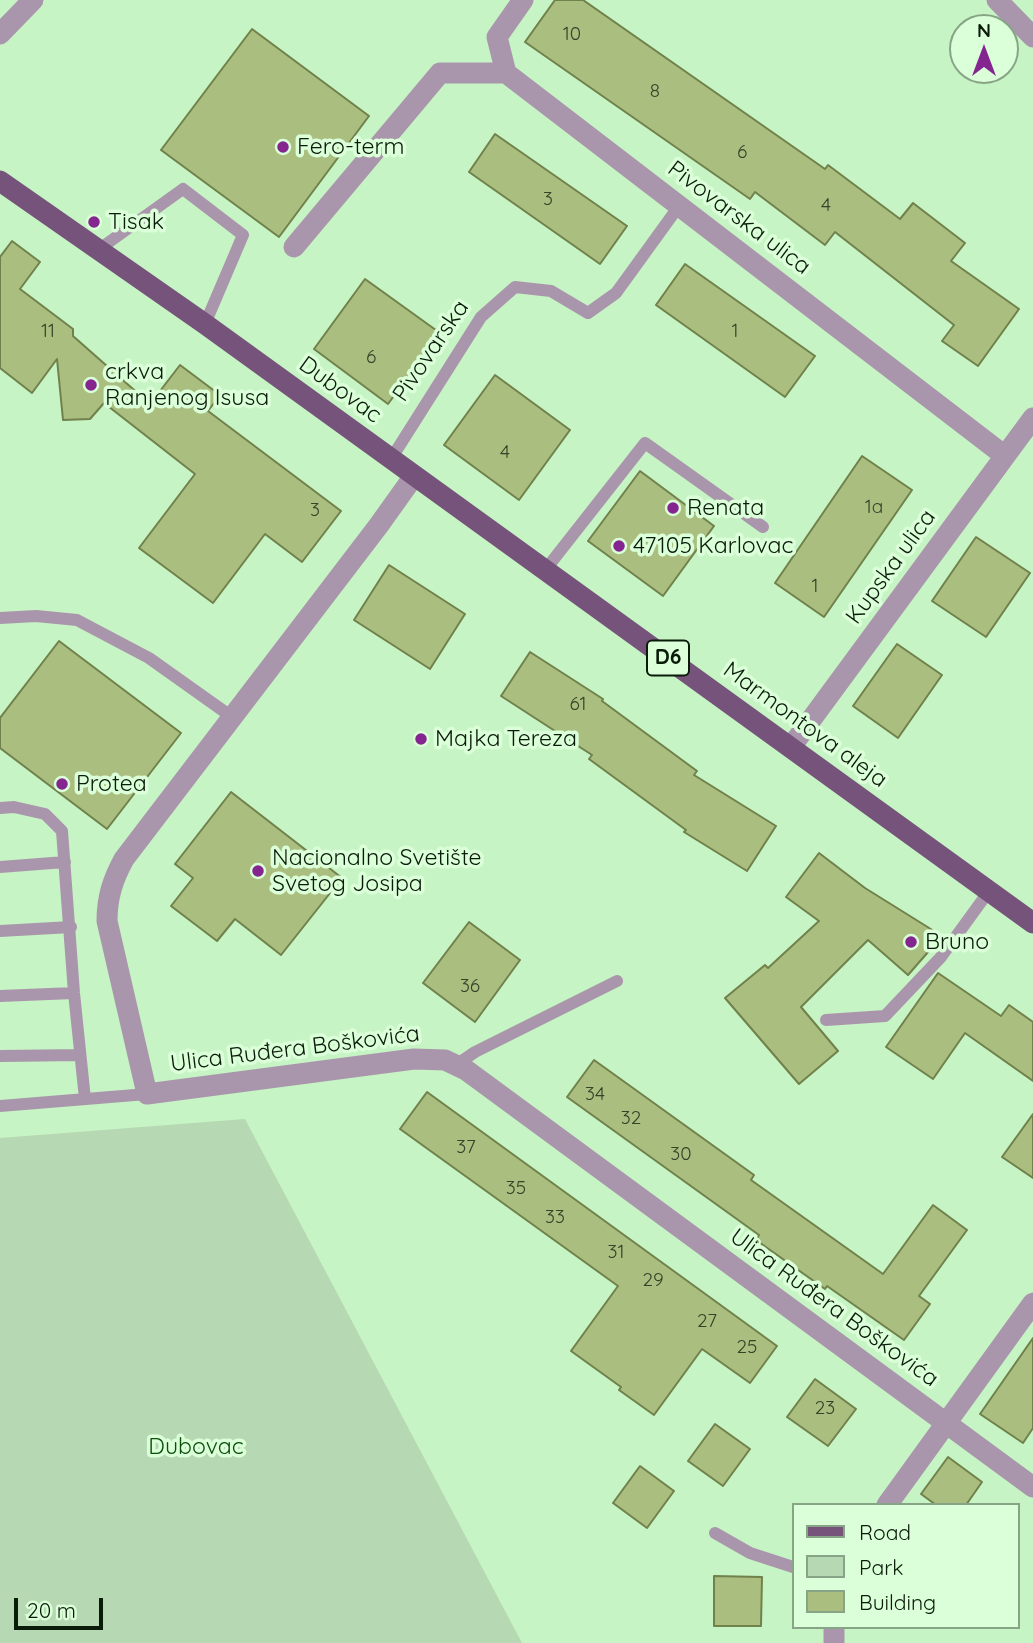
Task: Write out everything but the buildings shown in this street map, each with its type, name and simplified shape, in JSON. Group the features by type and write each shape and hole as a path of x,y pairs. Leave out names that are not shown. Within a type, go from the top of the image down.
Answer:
{"main road":[{"name":"Dubovac","path":"0,181 205,324 546,569"},
{"name":"Marmontova aleja","path":"546,569 1033,923"}],"street":[{"path":"0,34 33,0"},
{"path":"294,247 440,72 506,73 497,37 523,0"},
{"path":"997,0 1033,37"},
{"name":"Pivovarska ulica","path":"506,73 1005,456"},
{"name":"Kupska ulica","path":"791,747 1033,418"},
{"name":"Ulica Ruđera Boškovića","path":"414,476 124,859 115,875 107,901 107,921 147,1094 414,1059 445,1060 466,1070 1033,1487"},
{"path":"888,1503 1033,1303"}],"lane":[{"path":"98,250 183,188 243,234 205,324"},
{"name":"Pivovarska","path":"391,458 481,317 515,286 551,291 588,313 616,293 679,206"},
{"path":"546,569 645,443 763,527"},
{"path":"0,618 36,616 77,620 149,658 232,717"},
{"path":"0,808 14,807 45,814 62,831 85,1099"},
{"path":"0,867 65,862"},
{"path":"826,1020 885,1016 941,957 989,891"},
{"path":"0,931 71,927"},
{"path":"456,1065 475,1052 617,981"},
{"path":"0,996 74,993"},
{"path":"0,1056 80,1055"},
{"path":"0,1106 147,1094"},
{"path":"716,1533 750,1553 792,1567"}],"green space":[{"name":"Dubovac","path":"245,1119 522,1643 0,1643 0,1138"}],"place":[{"name":"Fero-term","path":"283,147"},
{"name":"Tisak","path":"94,222"},
{"name":"crkva Ranjenog Isusa","path":"91,385"},
{"name":"Renata","path":"673,508"},
{"name":"47105 Karlovac","path":"619,546"},
{"name":"Majka Tereza","path":"421,739"},
{"name":"Protea","path":"62,784"},
{"name":"Nacionalno Svetište Svetog Josipa","path":"258,871"},
{"name":"Bruno","path":"911,942"}]}
